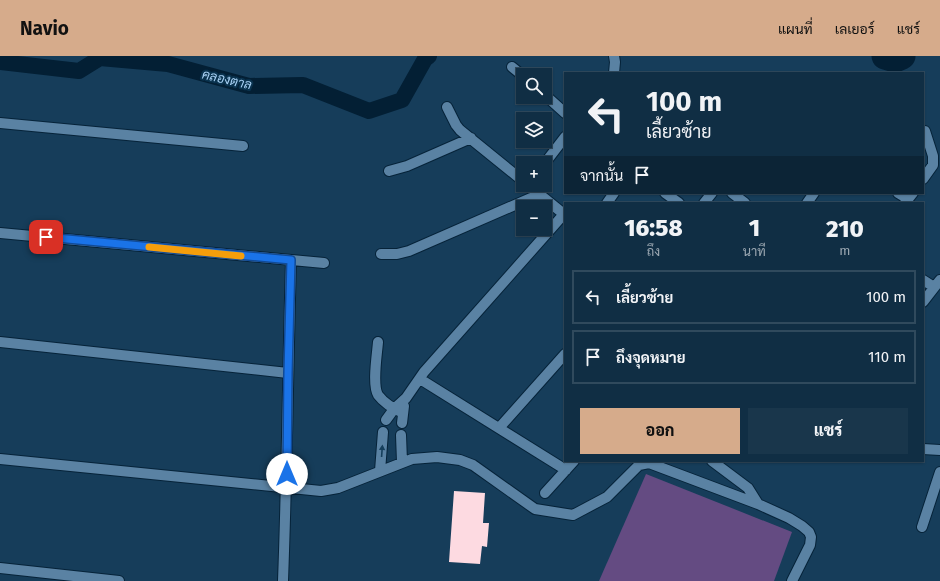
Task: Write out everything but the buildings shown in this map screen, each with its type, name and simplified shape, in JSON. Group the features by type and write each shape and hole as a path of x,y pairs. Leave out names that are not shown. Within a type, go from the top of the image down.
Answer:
{"street":[{"path":"614,56 616,62 614,72"},
{"path":"512,67 516,70"},
{"path":"552,101 564,112"},
{"path":"447,107 456,124 470,138 516,175"},
{"path":"0,123 243,146"},
{"path":"924,178 933,165 933,156 925,131"},
{"path":"389,171 407,166 470,138"},
{"path":"550,156 564,138"},
{"path":"400,415 406,398 420,379 564,214 537,192"},
{"path":"381,254 397,254 409,251 540,194"},
{"path":"666,194 677,202"},
{"path":"705,202 711,194"},
{"path":"733,194 745,202"},
{"path":"0,233 324,263"},
{"path":"283,581 287,488 291,260"},
{"path":"924,280 937,283 924,301"},
{"path":"0,342 288,373"},
{"path":"378,342 375,386 377,394 400,415"},
{"path":"499,428 564,355"},
{"path":"420,379 566,470"},
{"path":"386,420 400,415"},
{"path":"380,471 383,432"},
{"path":"402,435 402,462"},
{"path":"924,449 940,450"},
{"path":"0,459 320,491 338,488 412,459 437,456 460,460 474,465 535,509 573,515 608,497 639,465 649,463 758,504 789,518 802,526 809,532 811,537 810,545 792,581"},
{"path":"545,493 573,462"},
{"path":"713,462 748,488 758,504"},
{"path":"922,527 940,472"},
{"path":"0,568 119,581"}],"shaded area":[{"path":"646,474 792,532 774,581 599,581"}],"waterway":[{"name":"คลองตาล","path":"0,62 79,71 100,58 168,64 249,86 303,85 369,111 402,100 425,59 429,56"},
{"path":"885,56 895,59 902,56"}],"slow traffic":[{"path":"149,247 241,256"}],"route":[{"path":"46,237 291,260 287,474"}]}
